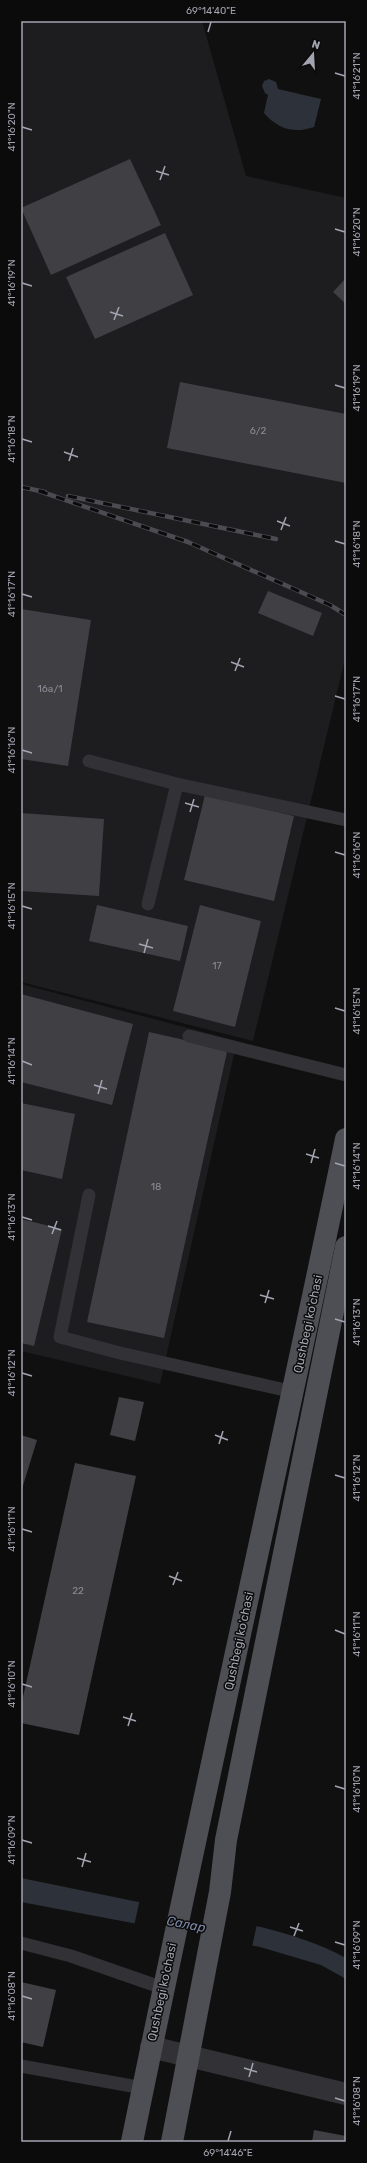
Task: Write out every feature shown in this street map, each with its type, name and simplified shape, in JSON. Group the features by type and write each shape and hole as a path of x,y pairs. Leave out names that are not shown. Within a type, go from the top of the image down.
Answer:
{"main road":[{"name":"Qushbegi ko'chasi","path":"132,2142 164,1981 294,1392 346,1139"},
{"path":"324,1246 346,1250"},
{"name":"Qushbegi ko'chasi","path":"172,2142 220,1892 226,1840 346,1250"},
{"path":"294,1392 316,1396"}],"street":[{"path":"151,2047 346,2094"}],"lane":[{"path":"89,761 177,784 346,820"},
{"path":"148,904 177,784"},
{"path":"189,1036 346,1075"},
{"path":"89,1194 60,1337 120,1353 294,1392"},
{"path":"21,1944 164,1981"},
{"path":"21,2066 143,2088"}],"shaded area":[{"path":"21,21 202,21 246,176 346,198 346,655 253,1041 21,982"},
{"path":"21,984 237,1041 160,1384 21,1351"}],"water":[{"path":"269,79 276,82 278,89 321,99 314,127 300,130 287,129 275,123 264,113 268,95 265,93 262,86 264,81"},
{"name":"Салар","path":"21,1878 261,1927 294,1936 326,1948 346,1958 346,1979 321,1965 260,1947 21,1902"}],"pier":[{"path":"140,1899 257,1924 252,1947 134,1926"}],"building":[{"path":"130,159 161,225 51,275 21,208"},
{"path":"165,233 193,295 95,339 66,277"},
{"path":"346,278 346,304 333,292"},
{"path":"180,382 346,414 346,483 167,448"},
{"path":"268,591 322,613 313,636 258,613"},
{"path":"21,609 91,620 68,766 21,759"},
{"path":"205,795 294,816 274,901 184,880"},
{"path":"21,813 104,819 99,896 21,891"},
{"path":"97,905 188,926 180,961 89,941"},
{"path":"200,905 261,921 235,1027 173,1011"},
{"path":"21,994 133,1024 112,1105 21,1082"},
{"path":"149,1032 225,1049 227,1052 164,1338 87,1322"},
{"path":"21,1103 75,1114 62,1179 21,1170"},
{"path":"21,1219 62,1229 34,1346 21,1343"},
{"path":"119,1397 144,1402 135,1441 110,1435"},
{"path":"21,1435 37,1440 21,1492"},
{"path":"75,1463 136,1476 79,1735 21,1723 21,1706"},
{"path":"21,1982 56,1990 43,2047 21,2042"},
{"path":"314,2130 346,2136 346,2142 312,2142"}],"railway":[{"path":"21,487 45,492"},
{"path":"39,491 188,542 330,605 346,615"},
{"path":"68,496 276,539"}]}
